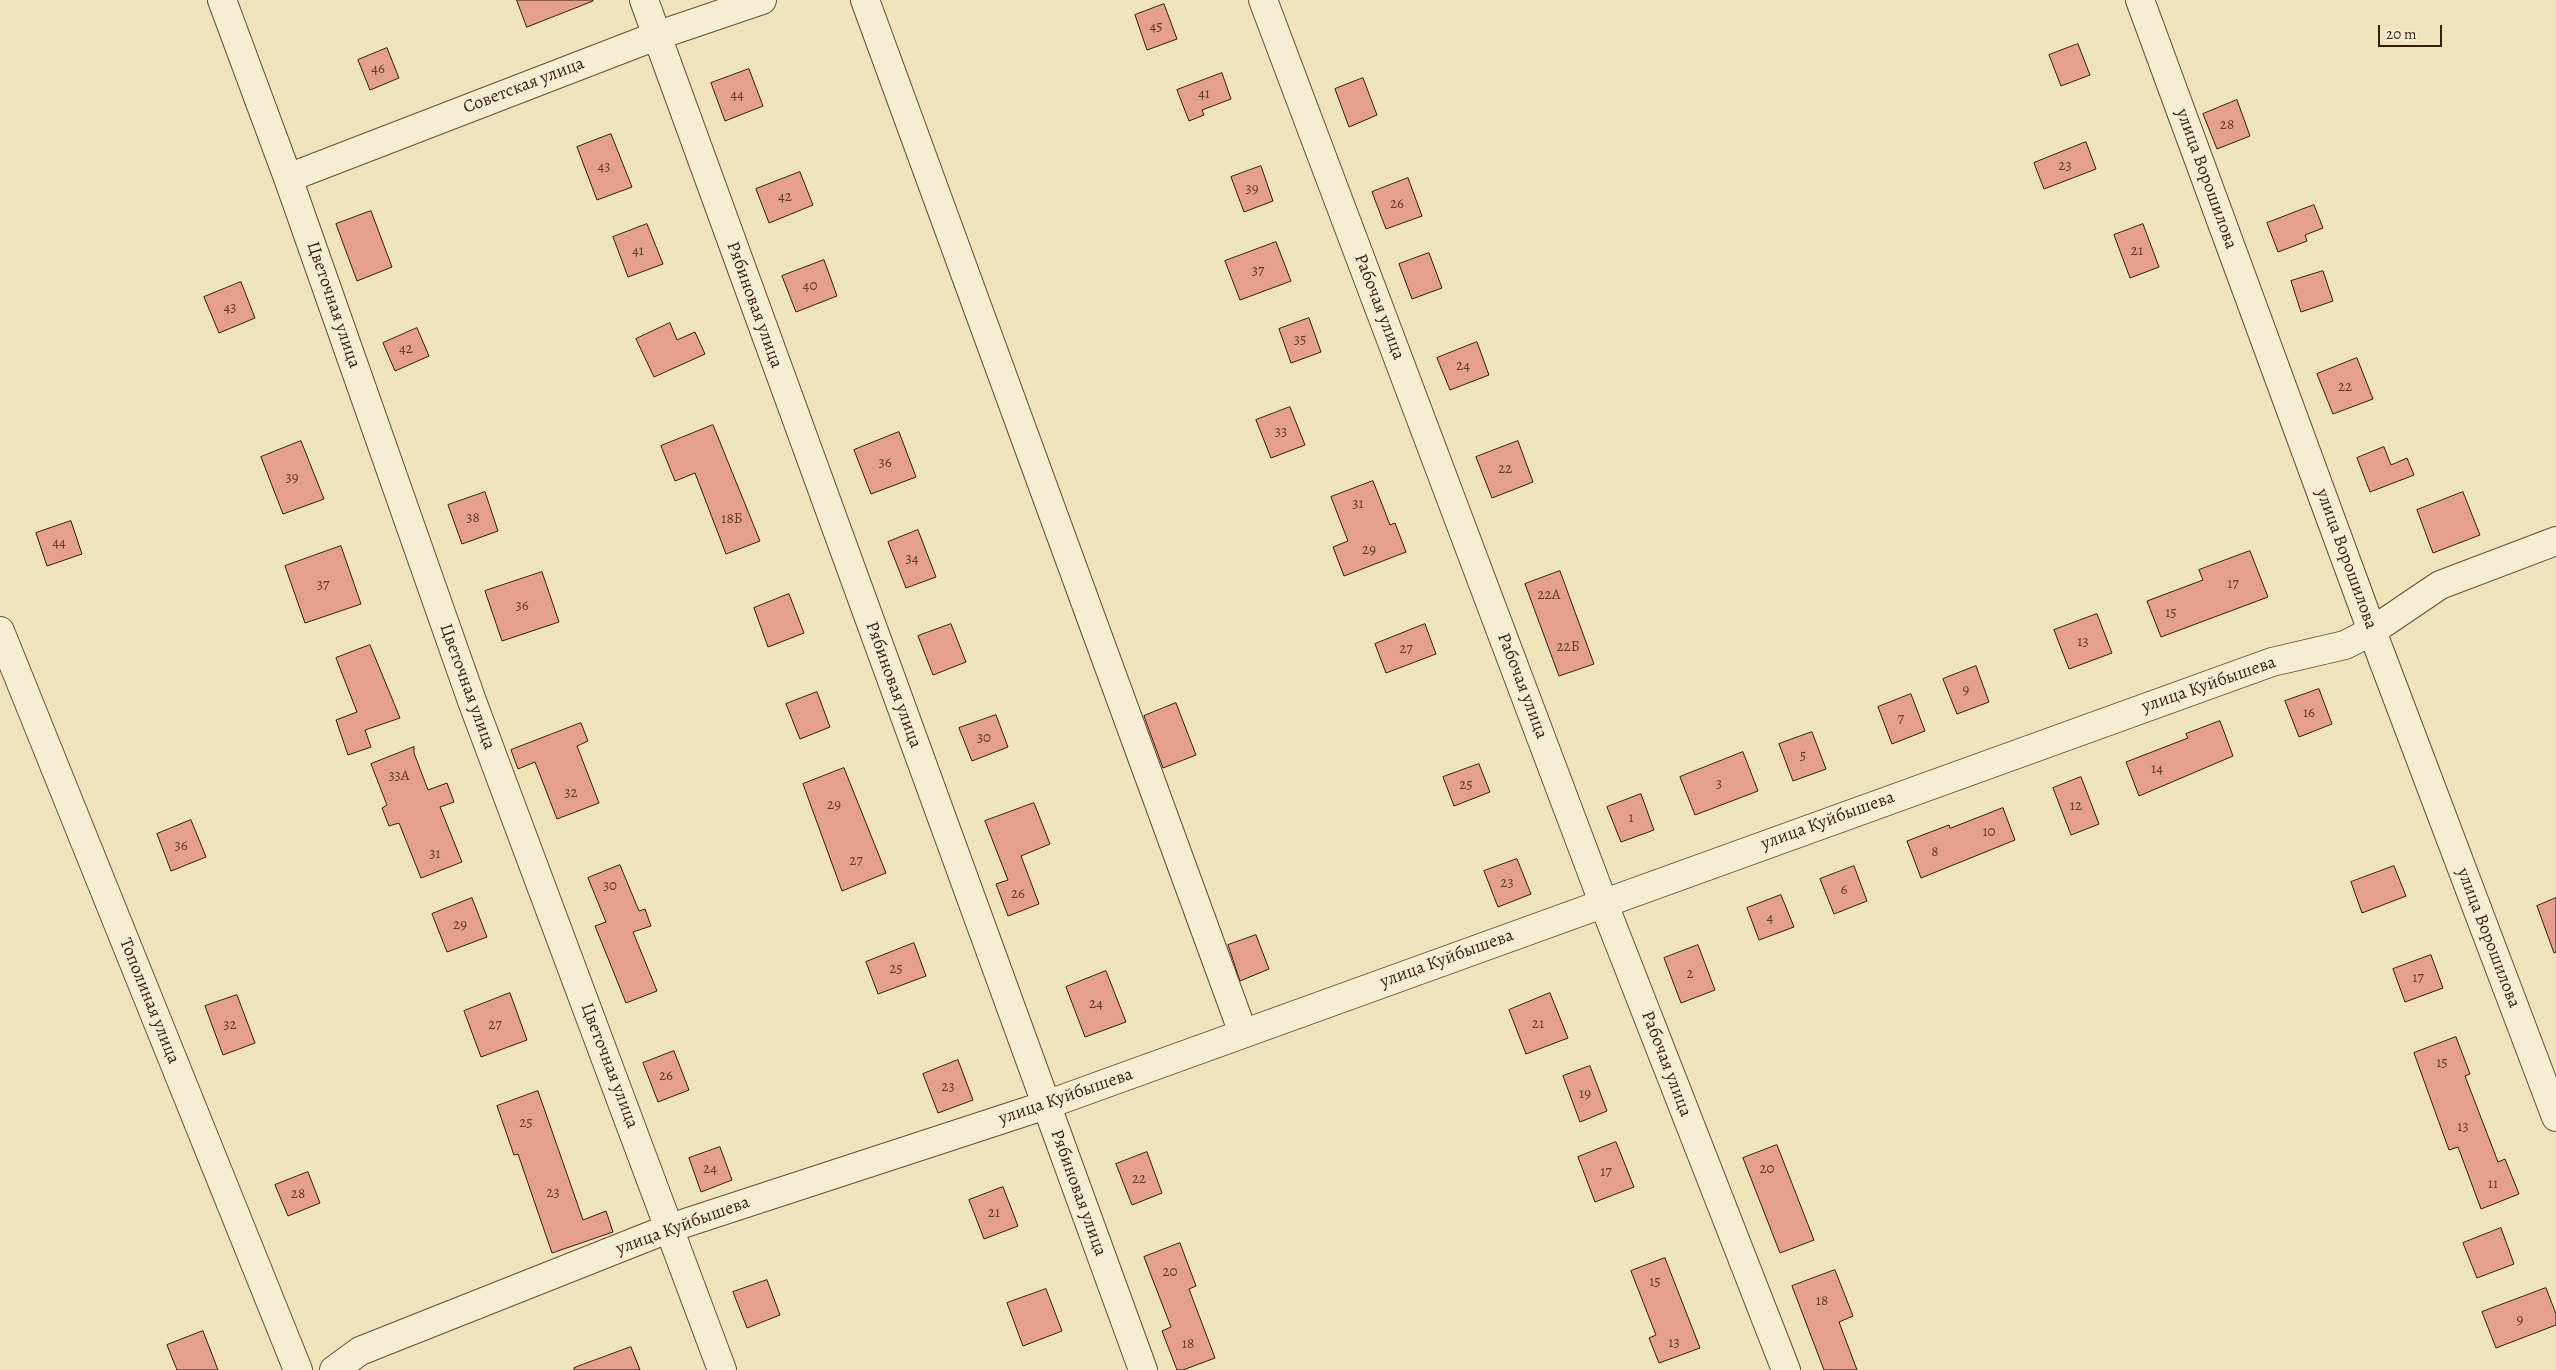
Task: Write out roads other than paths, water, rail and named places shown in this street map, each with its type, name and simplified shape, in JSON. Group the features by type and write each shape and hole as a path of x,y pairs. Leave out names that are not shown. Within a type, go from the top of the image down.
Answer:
{"street":[{"name":"Цветочная улица","path":"222,0 288,178 472,701 722,1370"},
{"name":"Рябиновая улица","path":"644,0 1143,1370"},
{"name":"Советская улица","path":"288,178 656,36 762,0"},
{"path":"865,0 1243,1033"},
{"name":"Рабочая улица","path":"1263,0 1603,902 1786,1370"},
{"name":"улица Ворошилова","path":"2140,0 2372,631 2556,1117"},
{"name":"улица Куйбышева","path":"334,1370 360,1351 670,1228 1046,1105 1603,902 2272,662 2345,644 2372,631 2440,585 2556,541"},
{"name":"Тополиная улица","path":"0,632 298,1370"}]}
